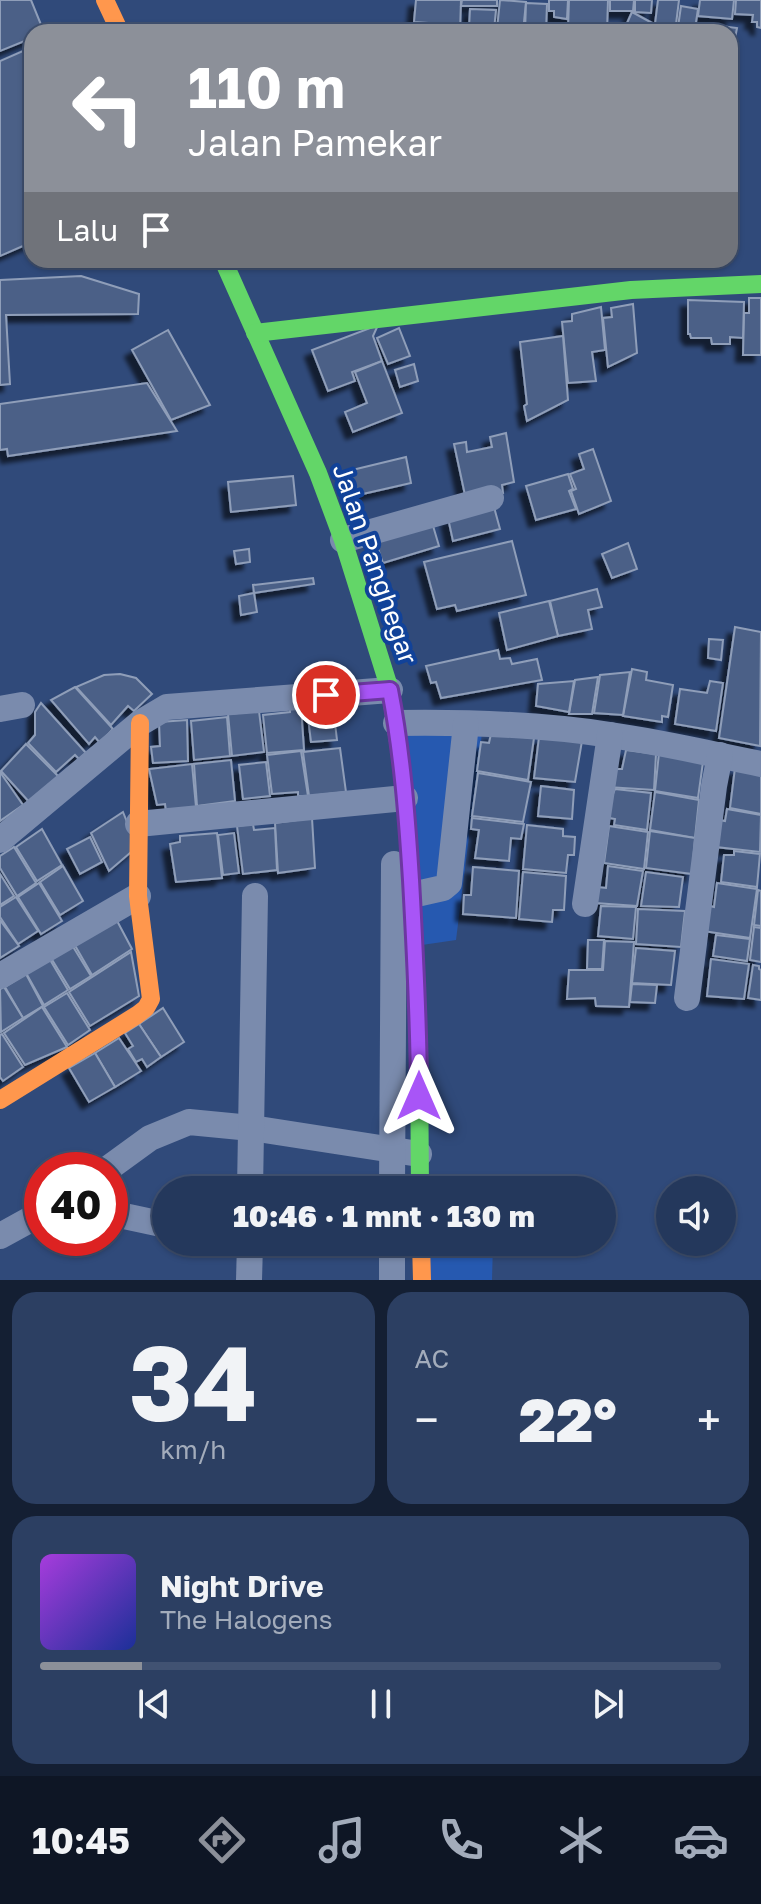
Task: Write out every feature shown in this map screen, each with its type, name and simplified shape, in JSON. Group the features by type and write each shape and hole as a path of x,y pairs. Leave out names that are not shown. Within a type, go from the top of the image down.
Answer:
{"street":[{"path":"105,0 116,24"},
{"name":"Jalan Panghegar","path":"227,268 318,473 343,540 390,690 405,798 412,895 419,1037 420,1176"},
{"path":"255,333 631,290 761,284"},
{"path":"343,540 491,498"},
{"path":"0,840 140,723 167,707 390,690"},
{"path":"0,1100 146,1008 151,999 138,896 140,723"},
{"path":"396,723 489,724 610,735 761,764"},
{"path":"412,895 443,888 449,883 466,724"},
{"path":"585,904 610,735"},
{"path":"687,998 720,755"},
{"path":"138,824 405,798"},
{"path":"392,1176 394,864"},
{"path":"0,976 138,896"},
{"path":"250,1176 255,896"},
{"path":"128,1154 150,1138 189,1122 251,1128 419,1154"},
{"path":"128,1217 152,1222"},
{"path":"0,1236 24,1223"},
{"path":"248,1256 249,1280"},
{"path":"392,1256 392,1280"},
{"path":"421,1256 422,1280"}],"shaded area":[{"path":"397,730 482,733 456,940 415,946"},
{"path":"414,1256 493,1256 492,1280 415,1280"}],"building":[{"path":"0,0 31,0 41,24 24,24 24,41 0,51"},
{"path":"416,0 461,0 460,24 414,22"},
{"path":"462,0 497,0 497,6 461,6"},
{"path":"500,0 526,2 524,24 498,24"},
{"path":"549,0 568,0 567,19 554,17 554,11 549,11"},
{"path":"569,0 608,0 607,24 568,24"},
{"path":"610,0 634,0 633,11 610,11"},
{"path":"635,0 652,0 651,13 635,12"},
{"path":"658,0 679,0 676,24 655,24"},
{"path":"700,0 734,0 732,19 698,16"},
{"path":"736,0 761,0 761,28 757,27 757,22 752,22 753,15 735,14"},
{"path":"526,3 547,4 546,24 525,24"},
{"path":"681,6 698,9 696,24 678,24"},
{"path":"470,9 496,10 495,24 469,24"},
{"path":"632,12 654,24 627,24"},
{"path":"24,50 24,246 0,256 0,61"},
{"path":"81,276 139,294 138,314 6,315 10,384 0,385 0,280"},
{"path":"749,298 761,298 761,355 743,355 744,313 749,313"},
{"path":"688,300 744,302 743,338 730,337 730,344 712,344 711,338 691,338 688,334"},
{"path":"633,304 637,353 608,367 603,318 612,317 611,308"},
{"path":"601,307 605,350 592,352 596,381 568,383 562,322 572,321 572,314"},
{"path":"378,325 373,336 382,361 352,372 355,381 328,391 312,350"},
{"path":"399,328 410,356 388,364 377,338"},
{"path":"168,330 210,405 171,420 132,350"},
{"path":"563,336 568,400 527,421 520,342"},
{"path":"382,361 402,413 353,432 345,412 367,403 355,372"},
{"path":"414,364 418,381 400,387 395,370"},
{"path":"147,383 177,431 8,456 7,449 0,450 0,404"},
{"path":"506,433 514,482 502,485 503,493 486,497 465,495 454,444 466,442 467,452 492,447 490,437"},
{"path":"593,449 611,501 579,514 571,491 576,489 570,474 584,469 579,454"},
{"path":"406,457 411,483 354,496 348,471"},
{"path":"568,474 573,489 569,491 576,509 536,520 526,486"},
{"path":"293,476 296,505 231,512 228,482"},
{"path":"494,507 500,529 453,541 448,518"},
{"path":"431,519 439,546 383,563 374,537"},
{"path":"512,541 526,595 457,611 455,605 437,609 424,562"},
{"path":"628,543 637,569 612,578 602,554"},
{"path":"249,549 250,562 236,564 234,551"},
{"path":"313,578 314,584 254,593 253,585"},
{"path":"597,589 602,607 588,610 592,629 558,636 550,601"},
{"path":"254,593 257,612 241,615 239,596"},
{"path":"549,601 558,636 507,650 499,613"},
{"path":"735,627 761,632 760,746 719,738"},
{"path":"709,639 723,640 721,660 708,658"},
{"path":"498,650 500,659 510,658 512,664 537,659 542,680 441,698 436,682 431,683 426,666"},
{"path":"632,669 647,672 646,680 673,685 668,717 662,716 662,722 623,716"},
{"path":"630,672 623,715 594,713 600,675"},
{"path":"120,674 136,678 152,694 134,711 128,706 111,725 76,687 104,675"},
{"path":"598,677 592,714 569,714 575,680"},
{"path":"574,681 569,712 536,706 538,684"},
{"path":"710,681 723,683 716,731 675,724 680,689 707,693"},
{"path":"75,687 113,729 100,743 95,737 89,744 51,700"},
{"path":"41,703 86,753 79,759 75,755 56,772 28,743 35,735 35,712"},
{"path":"301,706 304,750 267,753 263,715 290,712 290,707"},
{"path":"333,706 337,740 311,742 307,709"},
{"path":"259,711 264,752 232,756 228,714"},
{"path":"227,717 230,756 194,760 191,721"},
{"path":"187,720 188,761 153,763 151,747 160,746 159,722"},
{"path":"491,734 534,738 528,780 477,771 481,742 489,743"},
{"path":"539,737 582,741 575,782 534,778"},
{"path":"26,744 60,778 31,804 1,771"},
{"path":"340,748 346,792 309,796 303,752"},
{"path":"626,750 656,754 654,790 607,787 609,769 622,769"},
{"path":"301,751 308,796 298,796 298,792 272,794 267,755"},
{"path":"659,753 703,762 698,798 655,791"},
{"path":"231,760 235,801 197,806 194,764"},
{"path":"266,762 270,796 243,799 239,765"},
{"path":"192,764 196,807 166,811 165,804 157,805 149,769"},
{"path":"735,768 761,772 761,814 730,808"},
{"path":"0,772 23,805 0,821"},
{"path":"478,773 531,782 523,822 472,816"},
{"path":"541,786 574,790 572,819 538,816"},
{"path":"615,789 651,793 647,830 614,825 615,819 604,817"},
{"path":"655,792 699,800 695,838 650,830"},
{"path":"727,809 761,815 760,852 716,847 719,820 725,821"},
{"path":"123,812 137,847 109,871 91,833"},
{"path":"312,818 315,868 278,873 275,823"},
{"path":"472,818 524,824 521,839 511,838 509,861 475,858 479,830 471,829"},
{"path":"253,824 254,830 275,828 277,870 243,874 237,826"},
{"path":"527,825 563,829 563,836 575,837 574,855 568,855 566,873 523,869"},
{"path":"609,826 648,832 644,869 604,863"},
{"path":"42,829 62,865 37,881 16,847"},
{"path":"650,831 695,838 692,874 646,868"},
{"path":"217,833 222,878 176,882 170,844 180,842 180,836"},
{"path":"234,833 239,873 223,875 218,835"},
{"path":"90,837 102,862 80,874 67,849"},
{"path":"14,847 36,883 17,896 0,868 0,856"},
{"path":"734,851 760,854 757,887 721,882 724,855 734,855"},
{"path":"63,866 83,901 60,915 40,882"},
{"path":"608,866 643,871 637,906 595,903 597,887 606,888"},
{"path":"473,867 519,871 516,918 463,914 464,895 471,895"},
{"path":"523,872 566,876 564,910 553,910 552,922 519,919"},
{"path":"646,872 683,877 679,907 641,906"},
{"path":"0,874 14,896 0,905"},
{"path":"39,883 62,921 41,934 18,897"},
{"path":"717,883 757,889 750,938 703,931 706,905 714,907"},
{"path":"758,890 761,891 761,926 754,925"},
{"path":"16,897 38,931 18,944 0,917 0,907"},
{"path":"601,906 636,907 633,939 598,936"},
{"path":"638,909 685,911 681,947 636,944"},
{"path":"115,917 132,949 92,975 73,942"},
{"path":"0,920 19,946 0,958"},
{"path":"754,927 761,928 761,962 750,960"},
{"path":"716,935 750,939 747,961 713,956"},
{"path":"588,940 604,940 602,969 587,969"},
{"path":"605,941 634,942 629,1007 596,1006 595,998 567,999 569,970 603,970"},
{"path":"72,945 91,976 70,989 51,958"},
{"path":"636,948 675,951 671,985 632,983"},
{"path":"131,952 139,996 90,1026 69,992"},
{"path":"49,958 68,990 44,1005 26,973"},
{"path":"711,959 749,964 744,999 707,996"},
{"path":"753,965 761,970 761,1000 748,998"},
{"path":"26,974 43,1006 23,1018 5,987"},
{"path":"632,984 657,985 655,1003 630,1002"},
{"path":"4,987 23,1018 1,1032 0,989"},
{"path":"67,993 90,1030 68,1045 44,1007"},
{"path":"42,1007 67,1047 25,1065 4,1033"},
{"path":"163,1008 184,1042 161,1057 139,1024"},
{"path":"139,1024 161,1057 147,1067 142,1059 136,1062 128,1049 133,1046 125,1033"},
{"path":"2,1034 23,1067 3,1081 0,1077"},
{"path":"119,1038 141,1071 115,1087 95,1053"},
{"path":"95,1053 115,1087 89,1102 69,1068"}],"traffic: fast":[{"path":"227,268 318,473 343,540 390,690 398,742"},
{"path":"255,333 631,290 761,284"},
{"path":"419,1051 420,1176"}],"traffic: slow":[{"path":"105,0 116,24"},
{"path":"0,1100 137,1015 151,999 138,896 140,723"},
{"path":"421,1256 422,1280"}],"traffic: jam":[{"path":"398,742 412,895 419,1051"}],"route":[{"path":"326,695 390,690 405,798 412,895 419,1096"}]}
